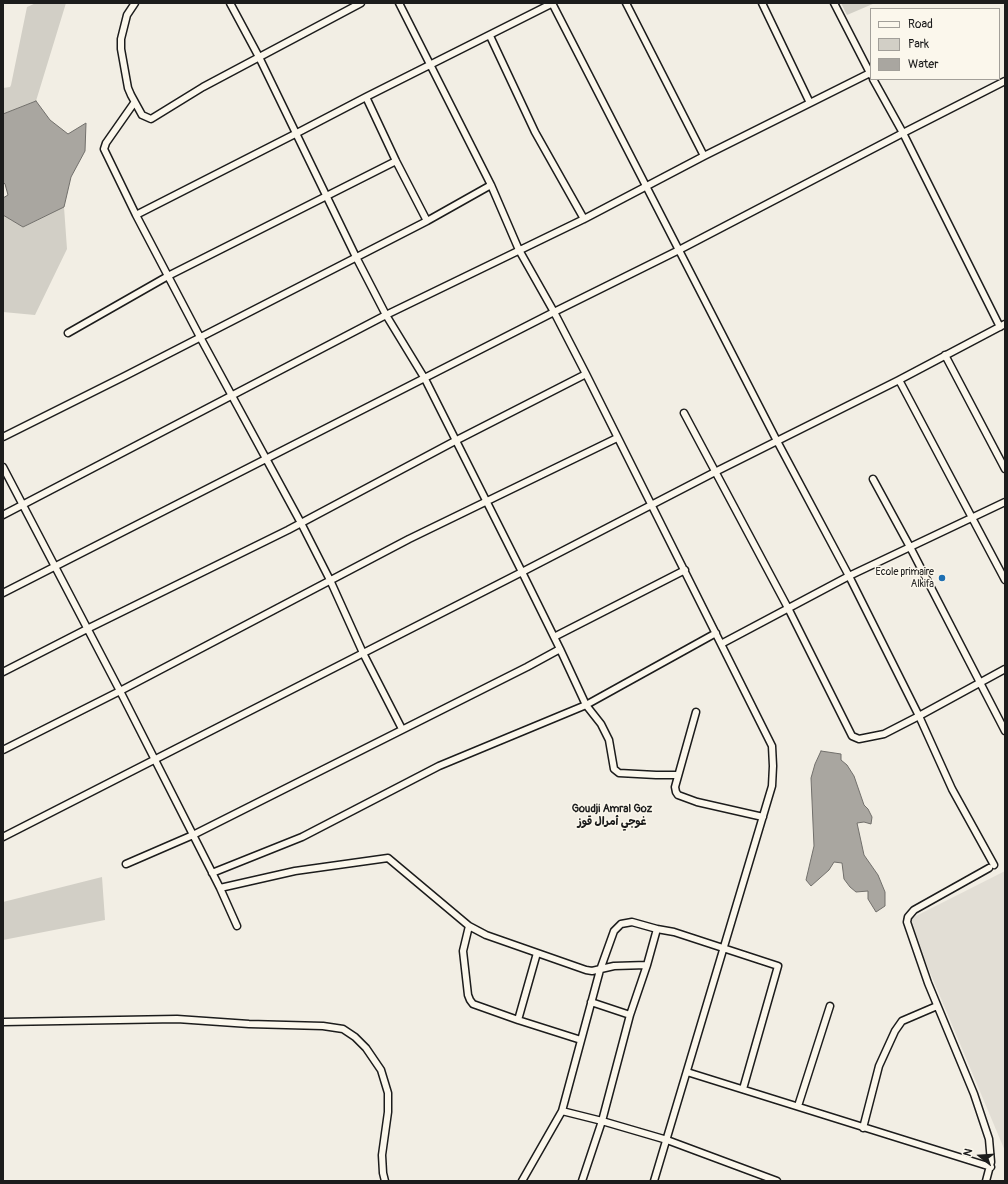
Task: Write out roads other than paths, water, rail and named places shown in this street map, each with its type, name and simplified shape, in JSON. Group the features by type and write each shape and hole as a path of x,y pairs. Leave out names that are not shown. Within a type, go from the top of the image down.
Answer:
{"street":[{"path":"135,3 127,15 121,39 121,48 128,88 142,115 151,118 203,87 361,3"},
{"path":"230,3 259,57 297,133 326,197 386,315 425,379 522,572 586,705 601,724 612,753 614,769 619,773 678,775"},
{"path":"400,3 490,185 519,250 554,312 586,374 772,746 772,786 654,1181"},
{"path":"136,215 430,64 490,36 553,3 777,441 849,576 919,716 952,788 991,866 914,910 908,916 907,922 910,934 937,1006 974,1094 989,1139 991,1167 986,1181"},
{"path":"626,3 704,156"},
{"path":"762,3 810,103"},
{"path":"3,514 386,315 584,219 704,156 870,74 834,3"},
{"path":"490,36 535,132 584,219"},
{"path":"3,837 715,472 899,380 1003,325 903,133 874,80"},
{"path":"3,593 554,312 679,250 1005,81"},
{"path":"366,97 396,161 427,221"},
{"path":"134,102 106,143 104,149 136,215 200,337 301,523 330,580 363,653 402,729"},
{"path":"68,333 168,276 396,161"},
{"path":"3,437 427,221 490,185"},
{"path":"945,355 1005,469"},
{"path":"3,672 301,523 455,441 586,374"},
{"path":"899,380 1005,580"},
{"path":"684,413 788,608 852,736 859,739 884,734 1005,669"},
{"path":"3,750 120,691 409,539 617,438"},
{"path":"3,467 120,691 220,888 237,926"},
{"path":"873,479 910,547 1005,731"},
{"path":"721,644 849,576 1005,502"},
{"path":"554,637 685,570"},
{"path":"212,873 302,837 439,766 586,705 716,633"},
{"path":"126,864 193,835 560,649"},
{"path":"696,712 675,787 676,792 678,795 697,802 763,817"},
{"path":"220,888 295,871 388,858 469,926 486,935 586,970 600,970 614,966 647,964"},
{"path":"522,1181 562,1111 600,970 614,931 621,924 632,922 674,932 778,966 743,1089"},
{"path":"469,926 463,951 468,995 473,1004 581,1040"},
{"path":"582,1181 602,1121 630,1015 657,929"},
{"path":"518,1020 537,953"},
{"path":"591,1002 630,1015"},
{"path":"798,1106 830,1006"},
{"path":"863,1128 879,1066 895,1031 902,1021 937,1006"},
{"path":"3,1022 177,1018 249,1024 323,1026 343,1029 355,1037 366,1048 381,1070 388,1093 388,1112 382,1155 383,1173 386,1181"},
{"path":"687,1072 991,1167"},
{"path":"562,1111 667,1140 769,1180 777,1181"}],"water":[{"path":"36,101 50,120 68,134 86,123 85,151 71,177 64,207 23,227 3,215 3,198 8,195 3,182 3,114"},
{"path":"821,751 841,754 841,760 847,765 854,776 864,805 872,817 871,824 864,822 857,823 864,855 878,875 885,892 885,906 876,912 868,899 868,891 856,892 844,879 842,863 834,862 829,870 811,886 806,880 814,846 811,778"}],"place":[{"name":"Ecole primaire Alkifa","path":"942,578"}],"district":[{"name":"Goudji Amral Goz غوجي أمرال قوز","path":"612,815"}]}
